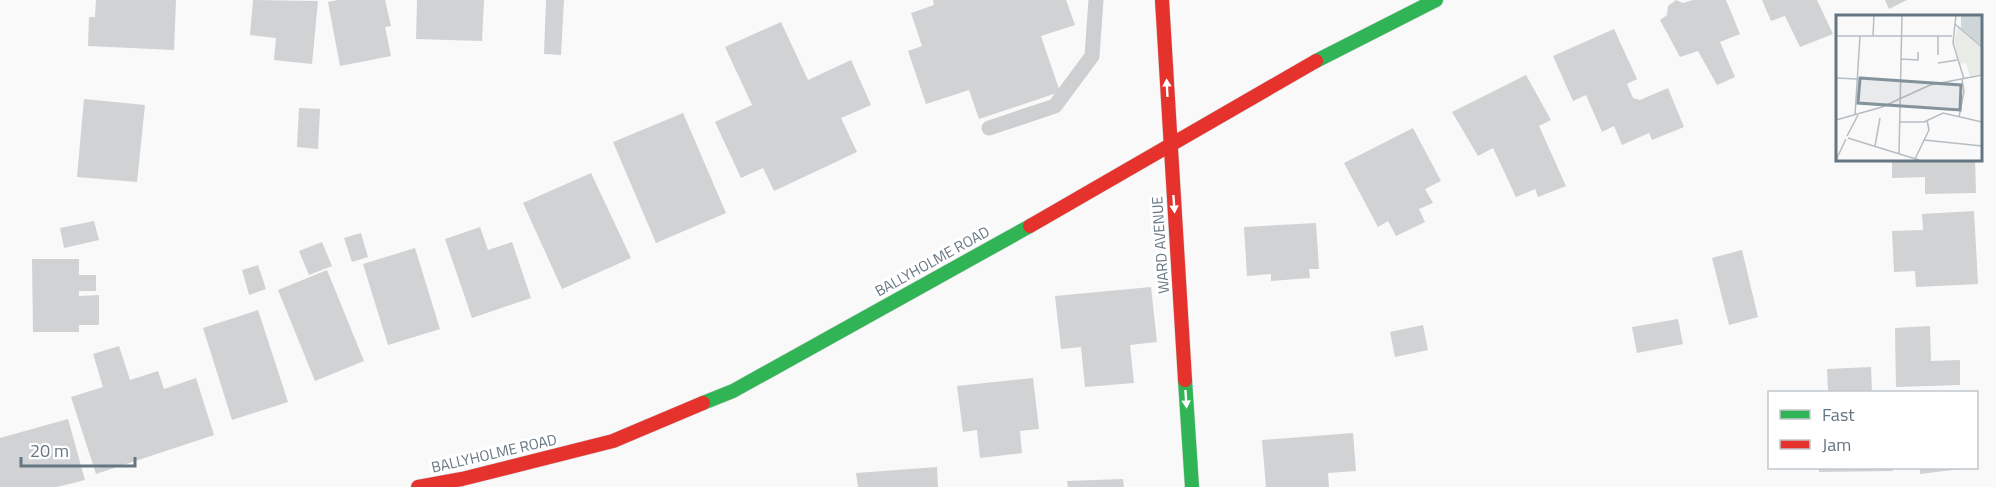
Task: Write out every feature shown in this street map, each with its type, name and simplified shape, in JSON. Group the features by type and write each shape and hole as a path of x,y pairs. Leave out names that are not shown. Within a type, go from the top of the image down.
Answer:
{"main road":[{"name":"WARD AVENUE","path":"1162,0 1192,487"},
{"name":"BALLYHOLME ROAD","path":"418,487 462,479 613,441 733,391 1170,146 1286,76 1436,0"}],"lane":[{"path":"989,128 1055,106 1092,56 1096,0"}],"building":[{"path":"96,0 176,0 174,50 88,46 89,17 95,17"},
{"path":"253,0 318,1 312,64 274,60 276,38 250,35"},
{"path":"385,0 391,26 385,27 391,56 340,66 328,2"},
{"path":"417,0 484,0 482,41 416,39"},
{"path":"546,0 564,0 561,55 544,54"},
{"path":"933,0 1066,0 1075,25 1041,36 1060,92 979,119 969,90 926,104 908,51 922,46 911,13 934,5"},
{"path":"1676,0 1683,3 1693,0 1726,0 1740,34 1720,42 1735,77 1717,85 1698,51 1680,57 1660,20 1667,15 1668,6"},
{"path":"1762,0 1817,0 1833,34 1800,47 1785,16 1771,21"},
{"path":"1885,0 1907,0 1889,9"},
{"path":"781,22 808,80 851,60 871,105 841,118 857,152 774,191 763,168 741,178 715,122 752,105 725,47"},
{"path":"1614,29 1637,79 1627,84 1633,98 1640,100 1668,88 1684,127 1652,140 1649,133 1622,145 1614,126 1602,132 1586,95 1573,101 1553,56"},
{"path":"1981,48 1983,49 1981,105"},
{"path":"1526,75 1551,120 1539,126 1566,186 1538,197 1535,189 1516,197 1493,148 1478,156 1452,112"},
{"path":"84,99 145,105 137,182 77,177"},
{"path":"299,108 320,109 318,149 297,147"},
{"path":"683,113 726,213 656,243 613,142"},
{"path":"1413,128 1441,181 1425,189 1433,203 1419,209 1425,222 1396,236 1388,221 1378,227 1344,163"},
{"path":"1892,160 1975,160 1976,193 1925,194 1925,177 1892,178"},
{"path":"591,173 631,258 562,289 523,203"},
{"path":"1974,211 1978,284 1916,287 1915,271 1894,272 1892,231 1923,230 1922,214"},
{"path":"94,221 99,240 64,248 60,228"},
{"path":"1316,223 1319,269 1309,269 1310,278 1271,281 1271,274 1247,276 1244,227"},
{"path":"480,227 488,250 512,242 531,298 472,318 445,239"},
{"path":"361,233 368,257 352,262 344,238"},
{"path":"322,242 332,266 309,275 299,251"},
{"path":"415,248 440,329 388,345 363,264"},
{"path":"1742,250 1758,317 1729,325 1712,258"},
{"path":"32,259 79,259 79,275 96,275 96,291 79,291 79,296 99,295 99,325 79,325 79,332 33,332"},
{"path":"258,265 266,289 249,295 242,270"},
{"path":"327,270 364,361 315,381 278,290"},
{"path":"1151,287 1157,342 1130,345 1134,383 1085,387 1081,347 1061,349 1055,296"},
{"path":"258,310 288,402 232,420 203,328"},
{"path":"1678,319 1683,344 1637,353 1632,327"},
{"path":"1423,325 1428,350 1395,357 1390,332"},
{"path":"1930,326 1931,361 1960,360 1960,385 1896,387 1895,328"},
{"path":"119,346 130,380 158,371 164,389 196,378 214,435 96,474 71,397 103,387 93,354"},
{"path":"1871,367 1872,391 1828,391 1827,369"},
{"path":"1033,378 1039,429 1020,431 1022,453 980,458 977,430 963,432 957,386"},
{"path":"68,419 85,480 57,487 0,487 0,438"},
{"path":"1353,433 1356,471 1328,473 1329,487 1266,487 1262,440"},
{"path":"937,467 938,487 858,487 856,473"},
{"path":"1819,469 1893,469 1893,471 1819,472"},
{"path":"1920,469 1961,469 1920,474"},
{"path":"1123,479 1124,487 1068,487 1067,481"}],"traffic: fast":[{"path":"1316,61 1436,0"},
{"path":"703,403 733,391 1030,226"},
{"path":"1185,380 1192,487"}],"traffic: jam":[{"path":"1162,0 1185,380"},
{"path":"1030,226 1316,61"},
{"path":"418,487 462,479 613,441 703,403"}]}
